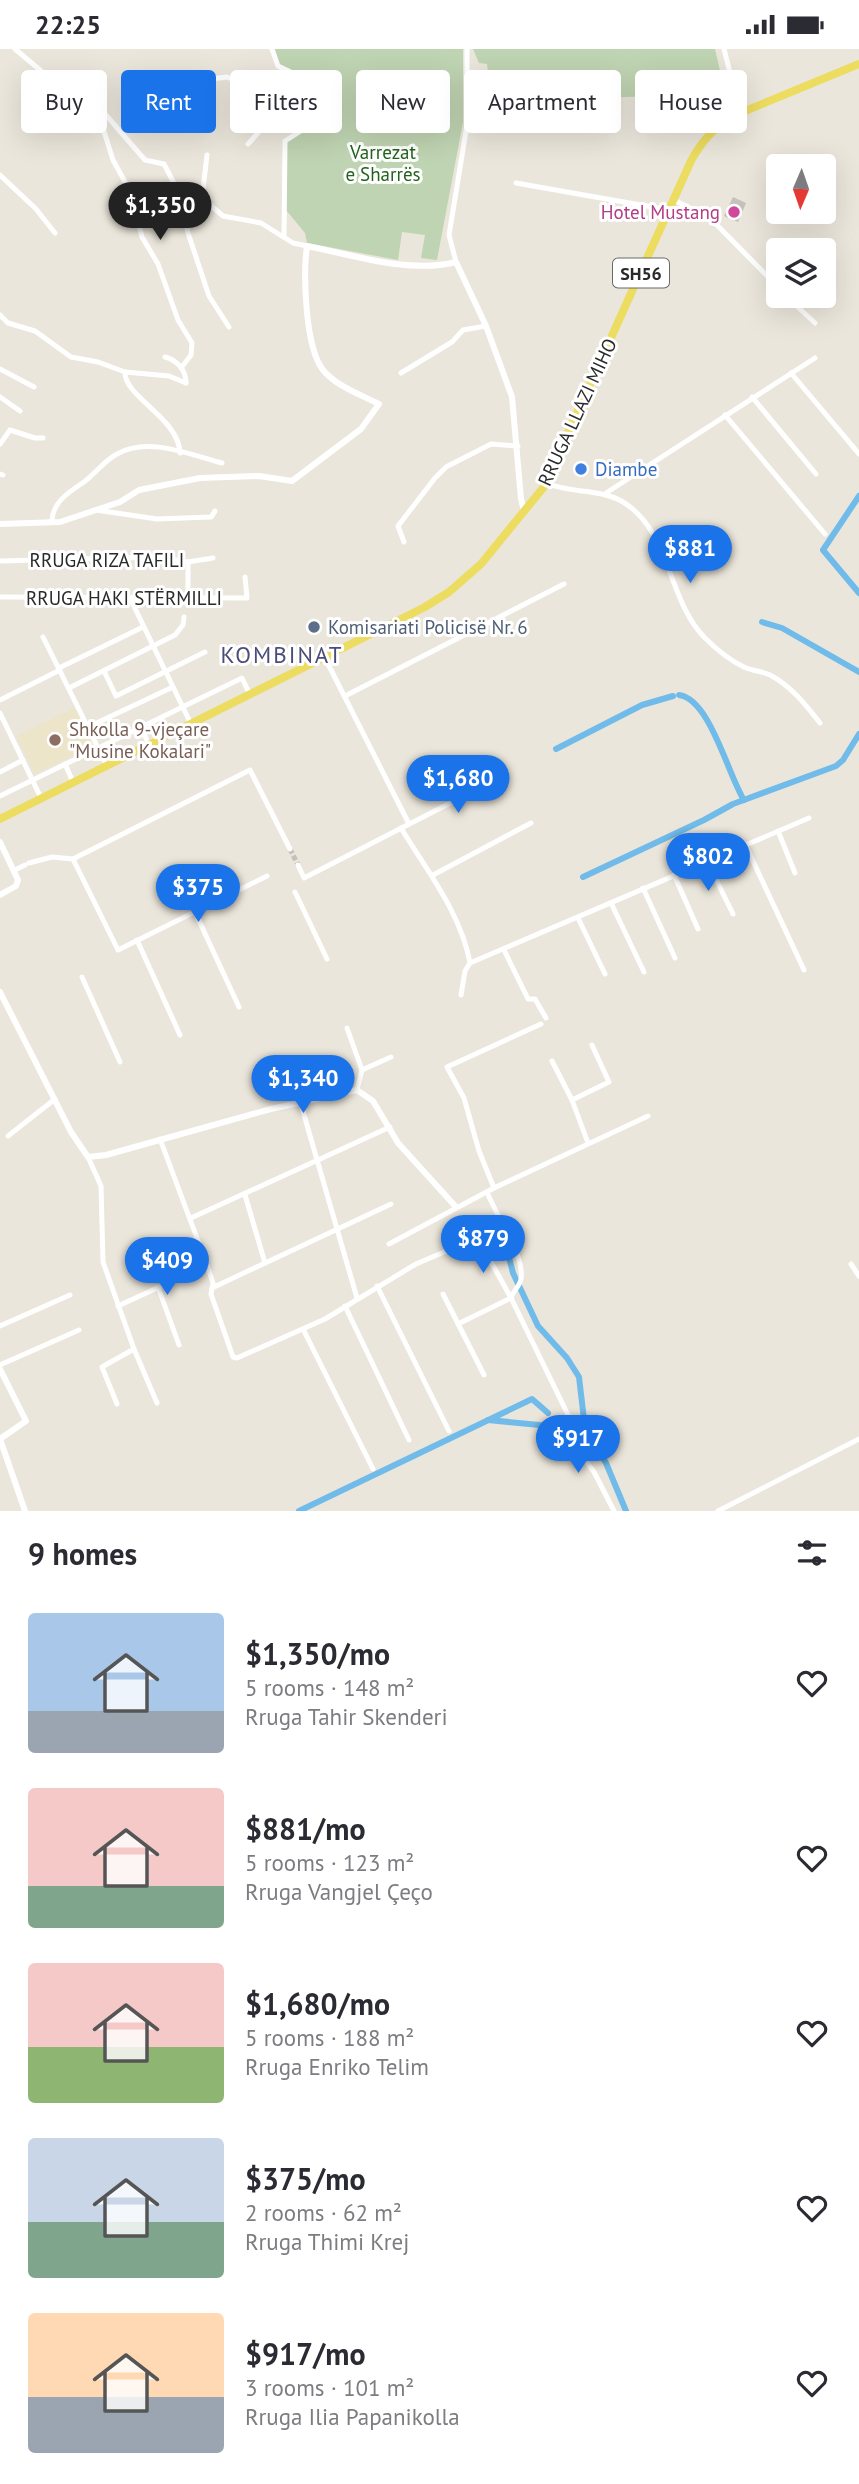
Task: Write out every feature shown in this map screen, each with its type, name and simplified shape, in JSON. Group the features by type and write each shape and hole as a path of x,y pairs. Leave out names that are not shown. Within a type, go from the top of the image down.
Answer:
{"main road":[{"name":"RRUGA LLAZI MIHO","path":"747,110 859,64"},
{"name":"RRUGA LLAZI MIHO","path":"0,819 425,607 449,592 481,564 525,513 546,482 674,199 701,144 711,133"}],"street":[{"path":"15,49 40,70"},
{"path":"272,49 278,66 285,70"},
{"path":"467,49 467,125 449,235 456,262 486,326 512,397 521,499 525,513"},
{"path":"724,49 729,70"},
{"path":"107,116 145,160 163,164 179,194 188,233 209,296 229,327"},
{"path":"105,133 113,160 130,191 142,236 158,264 178,320 192,343 191,355 181,368"},
{"path":"248,143 257,133"},
{"path":"284,237 285,141 298,133"},
{"path":"202,198 207,155"},
{"path":"0,175 36,209 55,233"},
{"path":"516,183 669,210"},
{"path":"179,194 202,198 223,216 256,221 293,243 392,263 429,265 456,262"},
{"path":"674,199 711,219 766,275"},
{"path":"0,524 52,522 124,500 139,490 200,478 260,476 292,481 368,422 379,404 326,373 315,354 305,268 307,246"},
{"path":"799,308 815,323"},
{"path":"0,315 8,323 35,331 71,358 98,362 125,372 169,376 184,384 187,380 181,368 165,357"},
{"path":"401,373 452,342 463,330 486,326"},
{"path":"606,493 815,358"},
{"path":"0,369 13,367"},
{"path":"0,369 34,387"},
{"path":"125,372 128,384 176,436 180,453"},
{"path":"791,373 859,454"},
{"path":"0,397 20,411"},
{"path":"752,397 816,474"},
{"path":"725,415 825,534"},
{"path":"0,445 10,430 43,438"},
{"path":"404,542 398,526 443,470 491,444 518,446"},
{"path":"52,522 60,500 120,452 146,447 177,450 222,463"},
{"path":"546,482 567,489 606,493 635,510 649,524 686,607 705,638 741,665 770,675 792,689 820,723"},
{"path":"95,510 166,520 211,516 215,511"},
{"name":"RRUGA RIZA TAFILI","path":"0,561 159,557 188,562 213,558"},
{"path":"188,562 188,598"},
{"name":"RRUGA HAKI STËRMILLI","path":"0,597 247,598 245,577"},
{"path":"345,696 564,584"},
{"path":"130,598 191,724"},
{"path":"69,688 178,632 184,617"},
{"path":"0,699 144,627"},
{"path":"43,637 107,766"},
{"path":"104,671 116,696 205,652"},
{"path":"325,657 409,824"},
{"path":"0,796 242,678 250,695"},
{"path":"88,727 173,687"},
{"path":"0,713 41,798"},
{"path":"141,727 149,745"},
{"path":"0,772 23,760"},
{"path":"65,764 73,782"},
{"path":"15,870 52,857 74,859 250,770 290,849"},
{"path":"298,865 304,878 503,776"},
{"path":"461,995 465,971 470,963 809,818"},
{"path":"433,875 531,823"},
{"path":"401,828 433,875 461,933 470,963"},
{"path":"778,831 795,873"},
{"path":"0,842 15,870 18,883 0,895"},
{"path":"745,844 804,970"},
{"path":"74,859 118,950 267,876"},
{"path":"707,861 733,914"},
{"path":"674,875 698,929"},
{"path":"643,888 676,958"},
{"path":"295,892 327,959"},
{"path":"611,903 644,972"},
{"path":"195,912 239,1007"},
{"path":"578,918 605,974"},
{"path":"136,940 180,1035"},
{"path":"504,950 528,999 535,999 546,1018"},
{"path":"82,977 120,1062"},
{"path":"0,992 101,1186 103,1262 134,1349 157,1403"},
{"path":"494,1188 478,1151 464,1098 447,1067 541,1024"},
{"path":"347,1028 362,1070 357,1090"},
{"path":"572,1100 609,1083 592,1045"},
{"path":"362,1070 391,1057"},
{"path":"552,1061 572,1100 588,1143"},
{"path":"88,1157 106,1155 300,1101 357,1090 373,1101 398,1143 456,1207"},
{"path":"8,1136 55,1099"},
{"path":"300,1101 357,1298"},
{"path":"389,1244 435,1222 456,1207 494,1188 648,1117"},
{"path":"191,1218 390,1127"},
{"path":"160,1139 207,1265 211,1294 233,1357 237,1358 270,1341 303,1329 416,1264 477,1238"},
{"path":"458,1324 512,1296 521,1280 515,1248 495,1213 487,1192"},
{"path":"246,1195 265,1263"},
{"path":"212,1288 391,1204"},
{"path":"470,1224 512,1296 570,1419 578,1451 594,1472 614,1511"},
{"path":"851,1264 859,1276"},
{"path":"118,1306 207,1265"},
{"path":"377,1286 449,1431"},
{"path":"159,1287 179,1345"},
{"path":"443,1294 484,1375"},
{"path":"0,1326 70,1295"},
{"path":"345,1306 409,1440"},
{"path":"303,1329 373,1469"},
{"path":"24,1511 1,1445 2,1437 26,1421 0,1367 79,1330"},
{"path":"117,1404 102,1367 134,1349"},
{"path":"718,1511 859,1439"}],"shaded area":[{"name":"Shkolla 9-vjeçare \"Musine Kokalari\"","path":"75,707 94,745 35,774 16,736"}],"green space":[{"name":"Varrezat e Sharrës","path":"274,49 463,49 463,122 437,260 421,258 425,235 402,232 398,260 307,243 305,233 286,210 287,141 301,133 342,133 342,70 292,70 277,63"},
{"path":"473,49 715,49 720,70 635,70 635,97 621,97 621,70 488,70 487,64 479,63"}],"building":[{"name":"Hotel Mustang","path":"733,197 746,203 738,222 724,216"}],"waterway":[{"path":"859,496 823,550 859,593"},
{"path":"762,622 782,628 859,672"},
{"path":"679,695 690,700 709,723 744,800"},
{"path":"556,749 642,705 673,696"},
{"path":"583,877 733,804 836,766 843,760 859,734"},
{"path":"499,1228 513,1273 538,1326 567,1358 579,1377 585,1428 606,1463 626,1511"},
{"path":"299,1511 532,1399 548,1413"},
{"path":"488,1420 560,1427 584,1423"}],"tunnel":[{"path":"290,849 298,865"}],"place":[{"name":"Hotel Mustang","path":"734,212"},
{"name":"Diambe","path":"581,469"},
{"name":"Komisariati Policisë Nr. 6","path":"314,627"},
{"name":"Shkolla 9-vjeçare \"Musine Kokalari\"","path":"55,740"}],"district":[{"name":"KOMBINAT","path":"282,654"}]}
